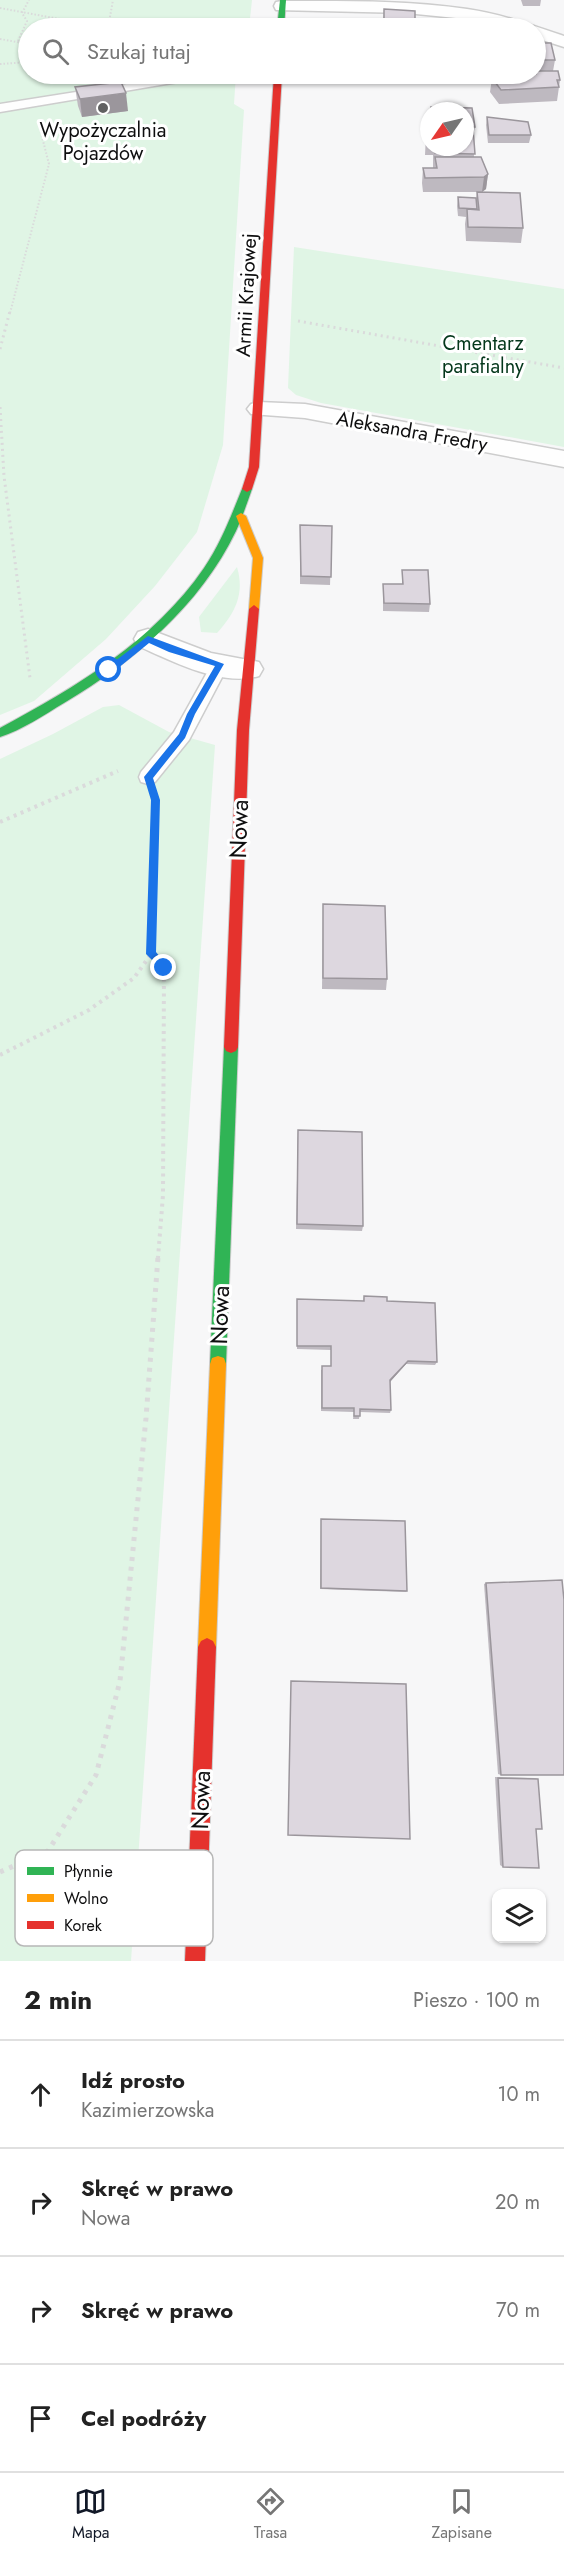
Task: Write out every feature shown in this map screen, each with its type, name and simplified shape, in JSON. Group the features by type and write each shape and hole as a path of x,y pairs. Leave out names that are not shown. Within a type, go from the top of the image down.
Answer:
{"street":[{"path":"282,18 283,3 446,9 496,18"},
{"path":"546,36 564,42"},
{"name":"Armii Krajowej","path":"0,733 46,712 109,670 148,639 200,587 241,516 254,467 278,84"},
{"name":"Aleksandra Fredry","path":"259,409 305,411 564,459"},
{"name":"Nowa","path":"199,1850 242,765 258,558 241,516"},
{"path":"148,639 172,650 220,664 249,669"},
{"name":"Nowa","path":"195,1961 196,1946"}],"lane":[{"path":"0,108 146,84"},
{"path":"148,777 182,735 191,714 220,664"}],"path":[{"path":"22,12 29,0"},
{"path":"111,18 114,0"},
{"path":"0,8 55,18"},
{"path":"22,12 25,18"},
{"path":"0,39 18,41"},
{"path":"0,64 18,63"},
{"path":"0,349 49,164 33,102"},
{"path":"291,320 564,368"},
{"path":"0,407 4,476 32,689"},
{"path":"0,822 130,766 148,777 156,800 151,954 134,978 89,1010 0,1055"},
{"path":"49,1850 96,1775 120,1681 146,1418 163,1195 164,968 151,954"},
{"path":"0,1872 15,1865"}],"green space":[{"path":"0,0 252,0 250,18 18,18 18,84 235,84 234,104 244,110 223,445 197,532 155,586 106,639 34,701 0,715"},
{"name":"Cmentarz parafialny","path":"294,247 564,289 564,447 321,403 296,395 288,388"},
{"path":"237,567 239,594 229,618 217,633 201,632 199,617"},
{"path":"119,705 169,732 215,745 139,1850 15,1850 15,1946 132,1946 131,1961 0,1961 0,759 103,707"}],"building":[{"path":"384,9 415,11 415,18 384,18"},
{"path":"546,43 551,43 555,60 546,60"},
{"path":"546,71 558,71 559,87 501,90 496,84 546,84"},
{"path":"122,84 126,93 80,99 75,87"},
{"path":"487,117 528,122 531,135 489,135"},
{"path":"435,157 481,157 488,174 484,177 425,178 423,168 437,168"},
{"path":"477,192 520,193 523,228 468,227 467,209 479,210"},
{"path":"458,197 476,198 477,209 459,208"},
{"path":"300,525 332,526 331,577 301,576"},
{"path":"402,570 428,570 430,604 384,603 383,584 403,584"},
{"path":"323,904 385,906 387,979 323,978"},
{"path":"298,1130 362,1132 363,1226 297,1224"},
{"path":"364,1296 387,1297 387,1301 435,1303 437,1362 408,1361 390,1380 391,1410 360,1409 360,1416 354,1416 354,1408 322,1408 322,1366 331,1366 331,1346 297,1346 297,1299 364,1301"},
{"path":"321,1519 405,1521 407,1591 321,1588"},
{"path":"562,1580 564,1775 501,1775 486,1583"},
{"path":"291,1681 406,1684 410,1839 288,1835"},
{"path":"498,1778 538,1779 542,1829 536,1829 539,1868 503,1867"}],"traffic: fast":[{"path":"282,18 283,0"},
{"path":"0,733 79,689 150,635 181,604 208,570 230,531 247,489"},
{"path":"218,1364 231,1047"}],"traffic: slow":[{"path":"241,516 258,558 254,609"},
{"path":"207,1647 218,1364"}],"traffic: jam":[{"path":"247,489 254,467 277,84"},
{"path":"231,1047 243,730 254,609"},
{"path":"199,1850 207,1647"},
{"path":"195,1961 196,1946"}],"place":[{"name":"Wypożyczalnia Pojazdów","path":"103,108"}],"route":[{"path":"109,670 148,639 172,650 220,664 191,714 182,735 148,777 156,800 151,954 164,968"}]}
